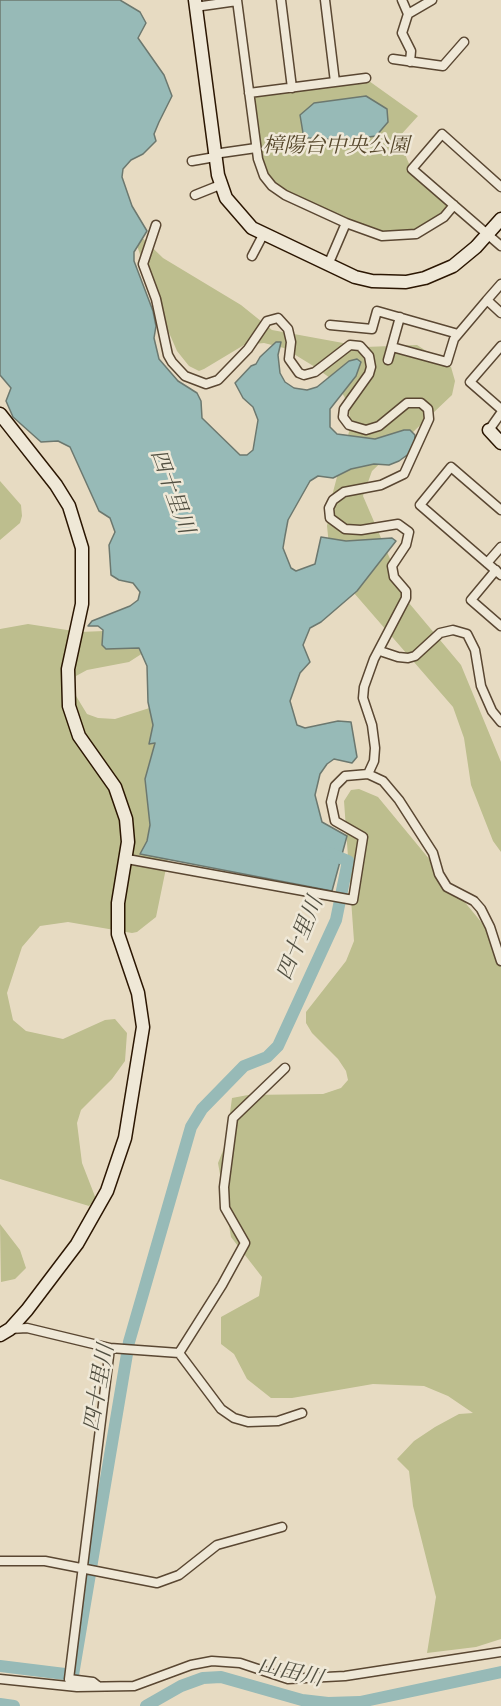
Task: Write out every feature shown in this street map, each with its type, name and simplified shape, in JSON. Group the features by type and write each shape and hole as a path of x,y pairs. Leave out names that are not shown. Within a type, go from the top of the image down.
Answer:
{"street":[{"path":"281,0 292,88"},
{"path":"325,0 335,82"},
{"path":"402,0 408,14 402,33 411,51 410,62"},
{"path":"408,14 432,0"},
{"path":"453,205 432,225 416,234 399,237 369,233 279,192 264,176 256,148 237,1 195,3 214,155 220,184 243,220 263,235 328,265 372,281 406,282 453,266 501,219"},
{"path":"393,59 443,66 464,42"},
{"path":"249,93 366,78"},
{"path":"501,187 442,134 412,169 501,246"},
{"path":"192,161 256,148"},
{"path":"195,195 220,184"},
{"path":"328,265 346,223"},
{"path":"156,225 144,255 143,264 156,299 168,354 185,376 206,384 218,380 248,349 267,321 278,318 288,329 291,342 289,359 299,373 304,375 315,372 350,345 360,346 369,356 369,374 344,409 343,417 349,425 366,430 379,426 406,403 421,403 428,409 429,419 404,474 381,485 344,492 333,500 328,508 330,518 345,529 362,530 398,524 409,532 405,545 392,566 394,577 406,591 406,598 374,659 363,698 372,725 375,748 374,761 368,774"},
{"path":"252,256 263,235"},
{"path":"392,347 447,362 458,334 501,284"},
{"path":"487,300 501,313"},
{"path":"330,325 372,329 377,311 458,334"},
{"path":"388,360 400,317"},
{"path":"501,346 470,382 501,411 489,430 501,443"},
{"path":"0,414 56,485 76,524 82,548 84,574 82,604 67,680 69,706 79,736 119,796 128,829 127,859 118,903 118,934 138,993 143,1027 124,1138 108,1191 77,1244 5,1332"},
{"path":"501,510 451,467 420,505 498,573 471,600 501,626"},
{"path":"487,563 501,547"},
{"path":"380,651 408,658 415,656 440,633 453,630 467,634 475,650 481,686 492,711 501,722"},
{"path":"127,859 352,900 363,837 335,821 331,802 334,786 345,776 368,774 383,781 399,800 432,853 439,874 447,887 474,901 481,909 490,927 501,961"},
{"path":"179,1353 222,1285 245,1243 225,1208 224,1187 233,1118 285,1068"},
{"path":"5,1332 27,1328 110,1348 179,1353 221,1409 234,1418 261,1424 302,1413"},
{"path":"98,1686 87,1681 69,1679 85,1567 110,1348"},
{"path":"0,1561 45,1561 85,1567 157,1583 179,1575 217,1545 282,1527"},
{"path":"0,1679 77,1687 145,1684 191,1665 212,1661 240,1663 288,1679 345,1676 501,1652"}],"green space":[{"name":"樟陽台中央公園","path":"369,81 418,116 398,138 413,173 448,204 440,215 409,232 390,234 368,230 282,190 267,174 262,163 253,98 255,95"},
{"path":"130,226 163,258 241,305 272,330 365,347 417,345 451,367 455,381 452,395 372,471 363,496 409,603 461,665 501,762 501,852 493,841 471,785 464,738 453,707 354,593 330,555 327,526 333,492 350,428 349,407 344,396 330,378 315,367 284,348 264,343 244,345 199,371 189,366 177,351 163,319"},
{"path":"0,481 21,505 22,516 20,523 0,540"},
{"path":"28,624 80,632 128,630 143,653 129,662 87,670 76,676 73,691 87,714 98,718 115,719 187,696 171,844 156,917 137,932 132,933 68,922 40,926 22,947 7,993 13,1020 26,1031 63,1039 105,1020 115,1019 127,1033 125,1061 112,1079 81,1110 77,1123 82,1163 96,1199 89,1206 0,1179 0,629"},
{"path":"359,789 378,797 501,946 501,1639 476,1647 427,1653 436,1597 413,1506 409,1471 397,1459 414,1441 435,1427 459,1414 473,1413 448,1396 424,1386 373,1384 292,1398 271,1398 247,1379 234,1354 221,1344 221,1317 259,1296 262,1277 231,1237 218,1163 226,1143 232,1098 248,1095 323,1094 341,1088 348,1080 346,1071 338,1059 312,1033 306,1023 306,1012 346,961 354,941 344,801 351,790"},
{"path":"0,1224 20,1250 26,1268 15,1279 1,1282"}],"water":[{"path":"0,0 120,0 140,12 146,23 138,38 164,75 172,96 154,134 156,141 143,154 131,160 123,169 122,177 132,206 147,231 134,252 134,261 153,311 156,326 154,338 159,359 178,381 197,393 201,401 202,418 240,455 247,455 253,450 258,420 253,407 243,398 235,383 276,342 281,342 278,355 280,373 285,382 294,388 307,390 317,387 349,361 357,359 361,362 356,376 330,409 330,427 337,434 375,439 410,430 415,435 414,450 399,461 389,465 374,464 351,469 333,478 318,476 310,481 288,520 285,536 283,548 291,568 296,571 315,564 321,537 346,541 392,538 396,541 357,591 321,622 310,628 303,645 310,662 300,673 290,701 297,725 305,728 338,721 351,722 357,757 352,763 334,759 327,764 320,774 315,795 322,822 347,836 332,891 140,854 147,841 150,825 145,779 155,743 149,744 153,725 148,702 147,666 139,648 106,649 102,645 103,630 98,626 88,626 92,621 130,606 138,600 140,592 133,583 119,580 111,575 109,545 115,532 110,518 99,511 70,447 58,441 41,442 13,417 6,401 11,388 0,375"},
{"path":"366,96 387,109 388,122 376,136 345,140 308,138 303,133 300,115 314,103"}],"waterway":[{"name":"四十里川","path":"0,1666 73,1675 129,1342 191,1127 202,1109 244,1066 267,1057 278,1046 336,920 348,861 326,852"},
{"name":"山田川","path":"146,1706 181,1686 203,1678 221,1677 302,1700 328,1703 360,1702 501,1672"},
{"name":"山田川","path":"0,1704 14,1706"}]}
